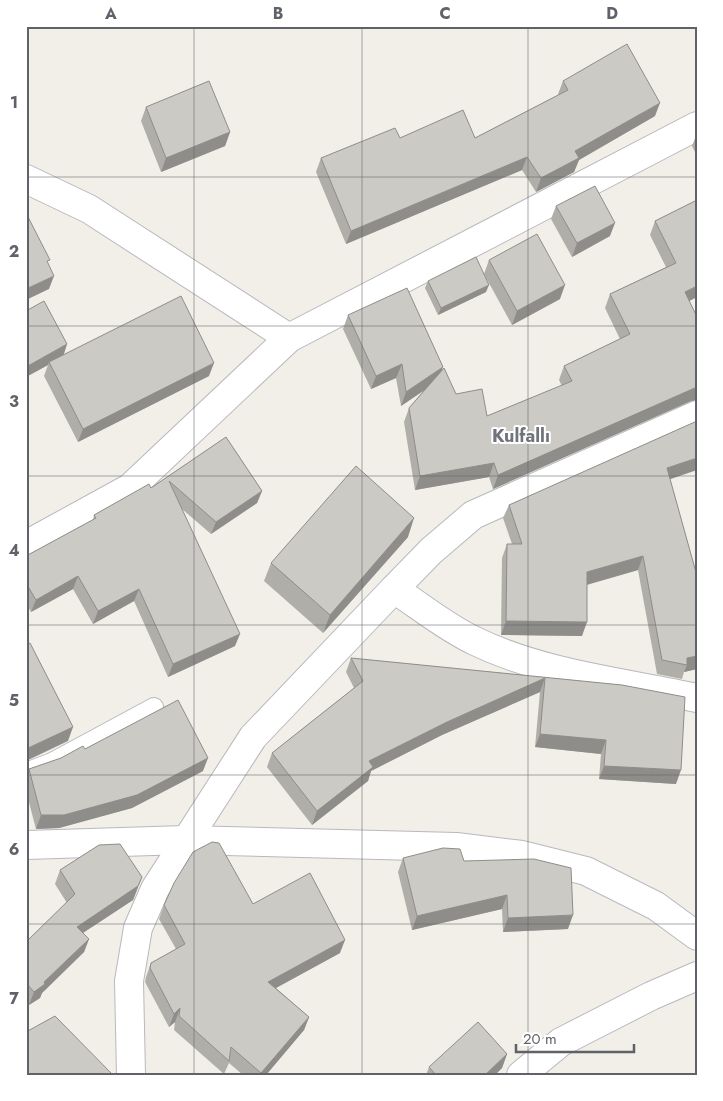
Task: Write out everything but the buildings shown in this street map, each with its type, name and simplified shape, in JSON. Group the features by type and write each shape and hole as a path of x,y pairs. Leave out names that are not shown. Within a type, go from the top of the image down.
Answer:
{"street":[{"path":"26,545 130,488 289,338 697,126"},
{"path":"26,179 89,209 289,338"},
{"path":"131,1075 129,981 138,928 155,889 252,736 431,551 473,515 697,415"},
{"path":"394,589 473,640 506,654 554,668 697,698"},
{"path":"26,845 185,840 456,847 522,855 586,871 656,906 697,936"},
{"path":"521,1075 561,1042 651,996 697,976"}],"lane":[{"path":"26,772 52,762 154,707"}],"district":[{"name":"Kulfallı","path":"521,436"}]}
